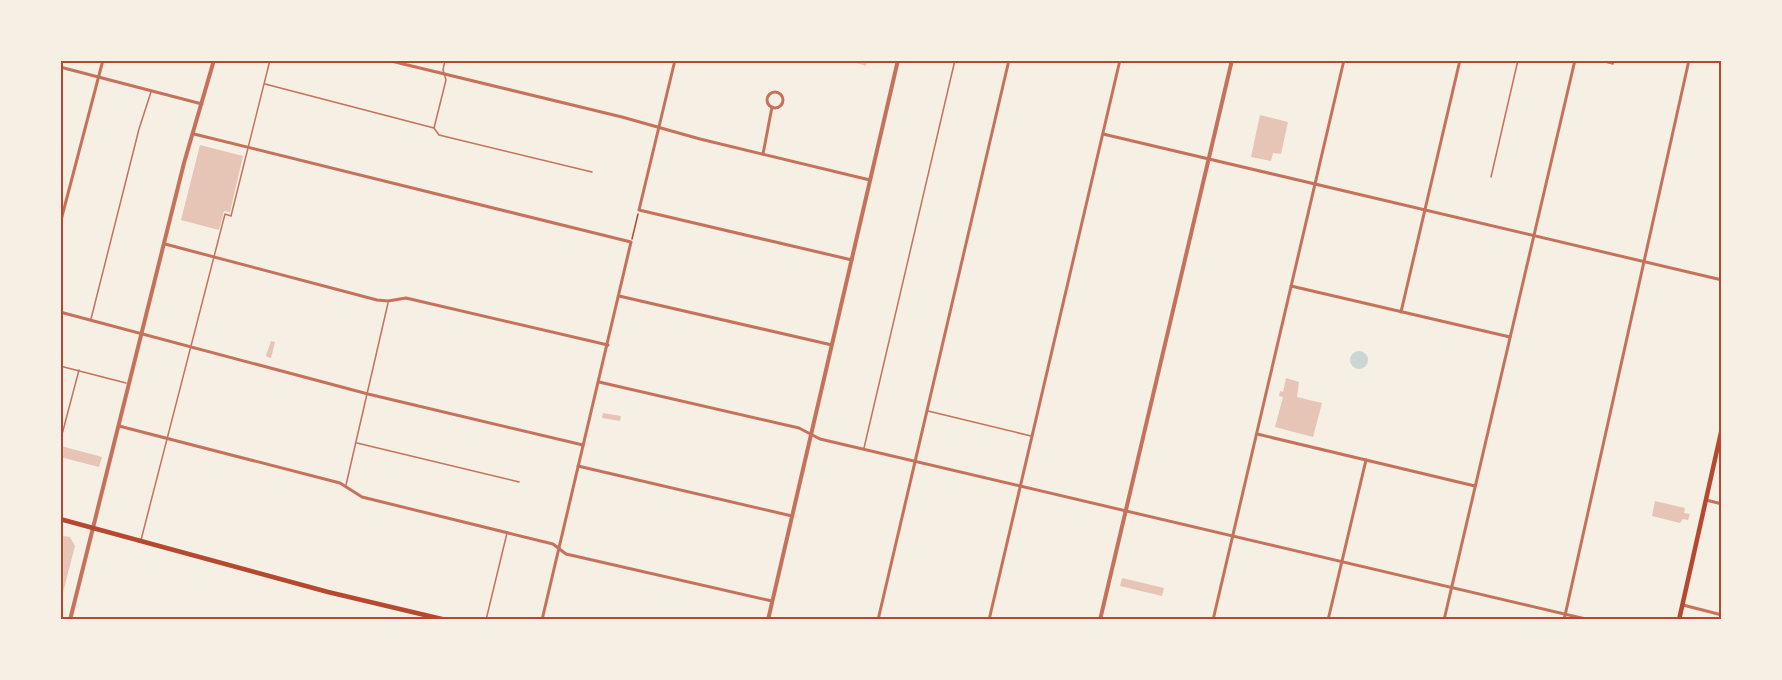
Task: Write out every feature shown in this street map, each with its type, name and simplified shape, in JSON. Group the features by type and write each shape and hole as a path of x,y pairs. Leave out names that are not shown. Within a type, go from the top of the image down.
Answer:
{"main road":[{"path":"1679,620 1722,428"},
{"path":"60,519 328,592 446,620"}],"street":[{"path":"60,225 103,60"},
{"path":"70,620 143,335 184,163 214,60"},
{"path":"387,60 659,127 669,132 870,180"},
{"path":"675,60 639,210 852,260"},
{"path":"768,620 898,60"},
{"path":"878,620 1010,60"},
{"path":"989,620 1120,60"},
{"path":"1100,620 1232,60"},
{"path":"1212,620 1344,60"},
{"path":"1401,312 1460,60"},
{"path":"1444,620 1575,60"},
{"path":"1564,620 1689,60"},
{"path":"60,67 202,104"},
{"path":"777,93 781,96 782,101 780,106 772,107 767,102 768,96 777,93"},
{"path":"763,154 772,107"},
{"path":"194,134 631,242 542,620"},
{"path":"1103,134 1722,280"},
{"path":"165,244 388,301 406,298 608,345"},
{"path":"1291,286 1510,337"},
{"path":"619,296 832,345"},
{"path":"60,312 368,394 584,445"},
{"path":"599,381 799,428 820,439 1590,620"},
{"path":"119,426 345,486 362,497 559,547 566,554 772,601"},
{"path":"1257,434 1475,486"},
{"path":"1328,620 1366,460"},
{"path":"579,466 792,516"},
{"path":"1706,500 1722,504"},
{"path":"1683,604 1722,615"}],"lane":[{"path":"141,541 225,214 231,216 270,60"},
{"path":"434,128 446,80 443,70 445,60"},
{"path":"864,449 955,60"},
{"path":"1491,177 1518,60"},
{"path":"1597,60 1613,64 1614,60"},
{"path":"264,83 434,128 439,135 592,172"},
{"path":"91,320 139,129 151,91"},
{"path":"345,486 388,301"},
{"path":"60,366 130,385"},
{"path":"60,442 79,370"},
{"path":"927,411 1032,436"},
{"path":"356,442 359,445 519,482"},
{"path":"486,620 507,533"}],"path":[{"path":"631,242 639,210"}],"shaded area":[{"path":"1359,351 1365,354 1368,360 1365,366 1359,369 1353,366 1350,360 1353,354"}],"building":[{"path":"846,60 867,60 866,66"},
{"path":"1260,115 1288,122 1281,154 1273,153 1271,161 1251,157"},
{"path":"200,145 243,156 230,212 224,211 219,230 181,220"},
{"path":"271,341 275,342 271,358 266,355"},
{"path":"1286,378 1299,382 1297,397 1322,403 1313,437 1275,427 1283,397 1279,396 1280,391 1283,392"},
{"path":"603,413 621,416 620,421 602,418"},
{"path":"61,446 102,457 99,467 60,457"},
{"path":"1655,501 1685,508 1684,513 1690,514 1688,520 1683,519 1680,523 1652,516"},
{"path":"60,531 63,532 63,536 70,537 75,546 61,600"},
{"path":"1122,578 1164,588 1162,596 1120,586"}]}
